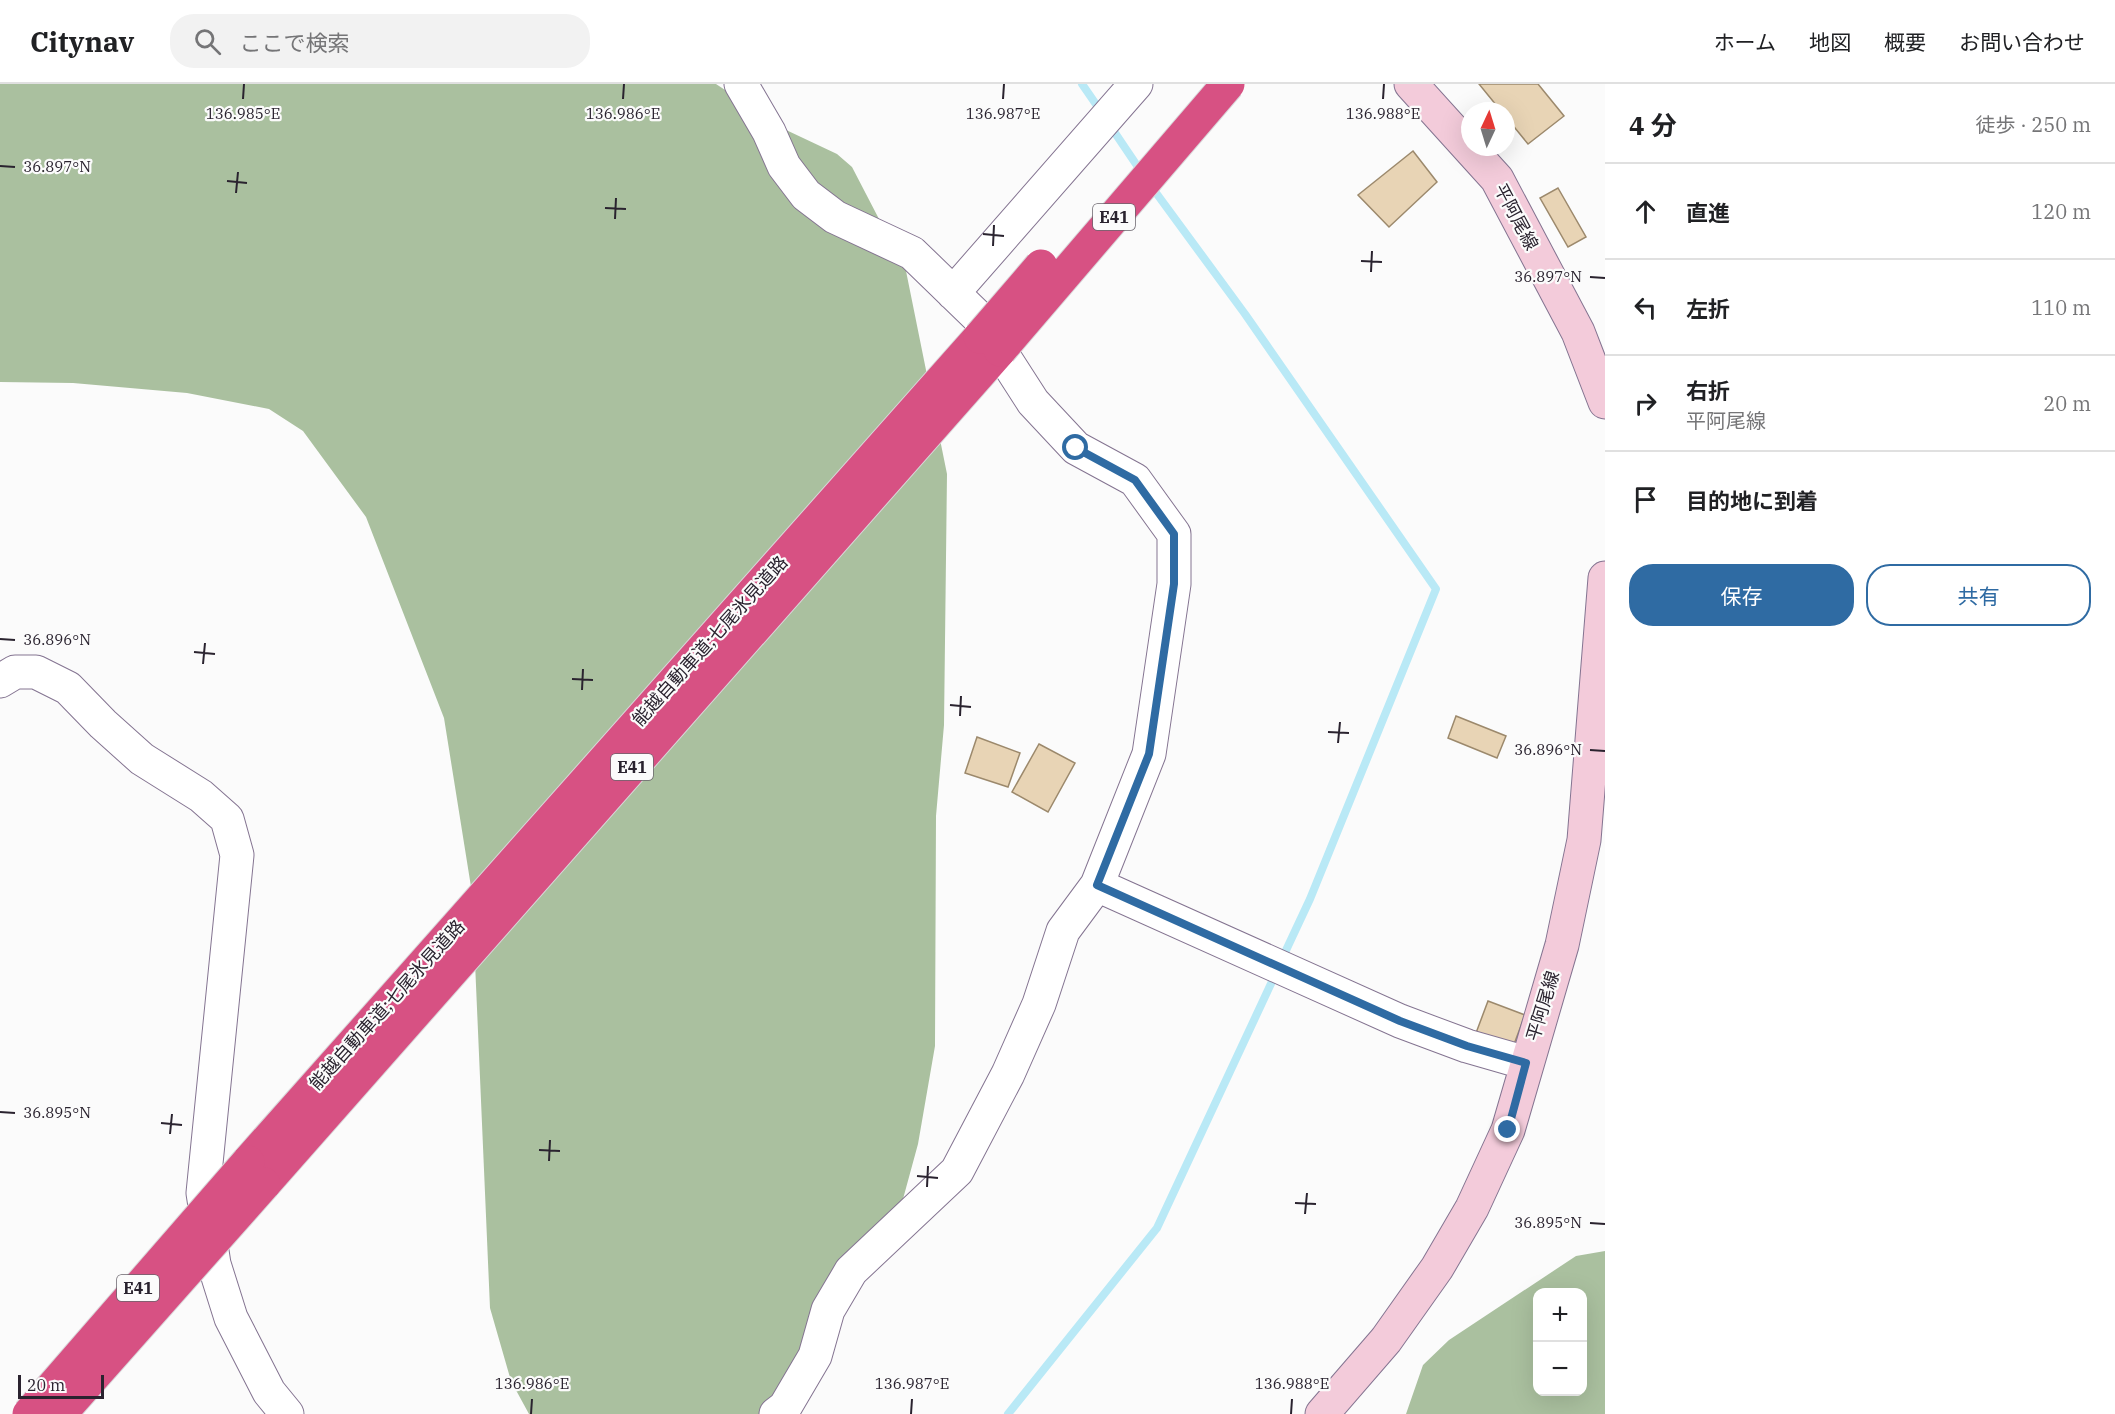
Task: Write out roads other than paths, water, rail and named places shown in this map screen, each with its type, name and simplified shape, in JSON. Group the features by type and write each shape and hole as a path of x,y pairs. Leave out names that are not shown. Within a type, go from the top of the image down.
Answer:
{"highway":[{"name":"能越自動車道;七尾氷見道路","path":"990,343 1200,84"},
{"name":"能越自動車道;七尾氷見道路","path":"29,1414 256,1173 990,343 1228,84"},
{"name":"能越自動車道;七尾氷見道路","path":"60,1414 256,1173"}],"main road":[{"name":"平阿尾線","path":"1411,84 1497,179 1578,332 1605,402"},
{"name":"平阿尾線","path":"1322,1414 1386,1340 1437,1268 1472,1208 1508,1130 1562,945 1584,840 1605,578"}],"street":[{"path":"741,84 769,132 784,166 806,195 835,217 912,253 979,318 1033,402 1076,448 1135,480 1174,534 1174,584 1149,754 1097,885 1063,931 1039,1004 1008,1074 957,1171 851,1271 828,1310 815,1356 785,1407 776,1414"},
{"path":"953,293 1136,84"},
{"path":"0,681 15,672 36,672 68,688 142,759 201,796 227,819 237,855 203,1193 214,1264 231,1318 269,1392 287,1414"},
{"path":"1097,885 1400,1021 1467,1046 1526,1063"}],"waterway":[{"path":"1082,84 1102,113"},
{"path":"1109,124 1142,173"},
{"path":"1151,186 1245,314 1436,589 1310,899 1281,961"},
{"path":"1008,1414 1157,1228 1276,973"}]}
